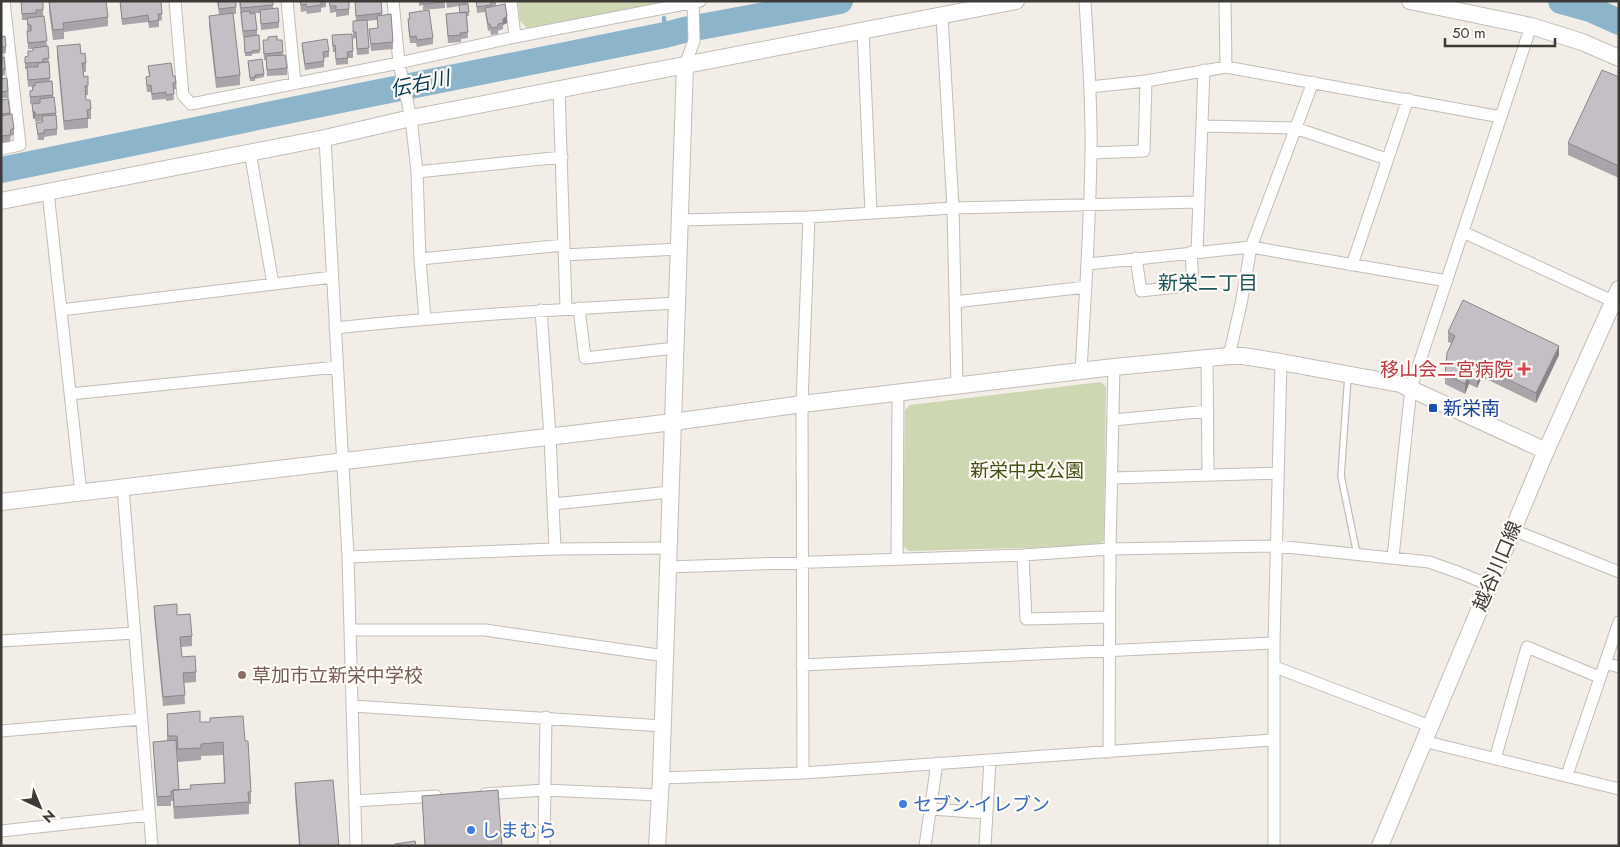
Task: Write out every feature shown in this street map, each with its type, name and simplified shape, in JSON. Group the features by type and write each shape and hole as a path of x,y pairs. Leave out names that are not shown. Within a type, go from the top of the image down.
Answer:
{"street":[{"path":"1,149 20,145 4,1"},
{"path":"175,1 183,95 191,104 399,63 515,36 695,2 694,41 685,65 663,726 657,846"},
{"path":"287,1 295,83"},
{"path":"393,1 399,63 411,117 417,172 420,259 425,319"},
{"path":"511,1 515,36"},
{"path":"1,201 325,138 411,117 863,32 1016,1"},
{"path":"1081,371 1088,264 1091,153 1090,87 1085,1"},
{"path":"1225,1 1226,67"},
{"path":"1410,1 1531,26 1582,42 1619,58"},
{"path":"942,16 952,208 957,386"},
{"path":"1393,557 1411,388 1531,26"},
{"path":"863,32 871,213"},
{"path":"1090,87 1146,81 1226,67 1501,117"},
{"path":"1136,258 1140,291 1194,286 1194,252 1203,126 1204,70"},
{"path":"1091,153 1144,151 1146,81"},
{"path":"1229,356 1251,247 1312,82"},
{"path":"559,90 566,308"},
{"path":"1352,265 1408,99"},
{"path":"1203,126 1295,128 1387,159"},
{"path":"325,138 348,557 356,846"},
{"path":"250,152 273,284"},
{"path":"417,172 562,157"},
{"path":"48,192 81,493"},
{"path":"681,220 809,217 952,208 1199,202"},
{"path":"803,773 802,404 809,217"},
{"path":"1463,232 1617,298"},
{"path":"1088,264 1251,247 1447,281"},
{"path":"420,259 564,250 680,249"},
{"path":"61,310 332,277"},
{"path":"955,302 1086,287"},
{"name":"越谷川口線","path":"1380,846 1546,451 1617,298"},
{"path":"335,328 566,308 677,302"},
{"path":"579,308 585,358 675,348"},
{"path":"541,310 550,436 555,549"},
{"path":"1,502 673,422 802,404 1114,367 1229,356 1243,356 1281,362 1400,384 1546,451"},
{"path":"1207,357 1208,474"},
{"path":"1274,846 1274,643 1281,362"},
{"path":"70,394 337,367"},
{"path":"1109,752 1110,549 1114,367"},
{"path":"896,559 898,394"},
{"path":"1113,420 1208,411"},
{"path":"1112,478 1278,473"},
{"path":"123,488 152,846"},
{"path":"553,504 670,492"},
{"path":"1512,530 1619,572"},
{"path":"668,567 1023,555 1110,549 1277,546 1429,562 1489,585"},
{"path":"348,557 555,549 669,548"},
{"path":"1023,555 1026,619 1110,617"},
{"path":"1567,776 1619,622"},
{"path":"350,630 485,630 665,656"},
{"path":"1,641 135,632"},
{"path":"802,665 1274,643"},
{"path":"1495,759 1527,647 1599,677"},
{"path":"1605,662 1619,668"},
{"path":"1275,667 1427,734 1495,759 1619,789"},
{"path":"352,706 663,726"},
{"path":"544,846 546,717"},
{"path":"1,731 142,719"},
{"path":"661,778 803,773 1273,740"},
{"path":"985,846 990,760"},
{"path":"925,846 937,763"},
{"path":"475,794 544,790 660,795"},
{"path":"355,801 445,796"},
{"path":"931,809 987,813"},
{"path":"1,831 150,815"}],"lane":[{"path":"1348,374 1340,476 1357,554"}],"green space":[{"path":"518,1 672,1 528,29 520,21"},
{"name":"新栄中央公園","path":"1101,382 1106,387 1104,540 1098,546 909,551 903,546 905,410 910,405"}],"building":[{"path":"21,1 43,1 43,10 36,10 36,13 22,14"},
{"path":"106,1 108,17 63,23 64,29 53,30 49,2"},
{"path":"120,1 161,1 162,14 158,14 159,20 149,22 148,15 122,19"},
{"path":"218,1 236,1 236,7 219,9"},
{"path":"240,1 273,1 273,5 241,8"},
{"path":"300,1 321,1 321,5 307,7 306,4 301,5"},
{"path":"329,1 349,1 349,9 336,10 336,6 330,6"},
{"path":"381,1 382,13 356,16 355,2"},
{"path":"423,1 445,1 445,2 423,4"},
{"path":"476,1 496,1 491,2 491,5 477,7"},
{"path":"468,4 469,12 460,13 459,5"},
{"path":"505,4 507,16 503,19 503,23 498,24 498,27 491,28 490,24 488,24 485,8"},
{"path":"278,8 279,22 261,24 260,10"},
{"path":"429,10 433,38 417,40 416,36 410,37 409,13"},
{"path":"250,11 250,14 255,13 257,30 243,31 241,12"},
{"path":"466,12 468,32 460,33 461,35 448,36 446,14"},
{"path":"233,13 240,75 216,78 209,16"},
{"path":"391,14 393,42 371,44 369,29 378,28 377,16"},
{"path":"44,16 47,41 28,43 27,31 31,31 31,25 28,25 27,18"},
{"path":"367,20 369,48 357,49 356,32 353,32 353,21"},
{"path":"352,34 353,51 347,52 348,58 336,59 332,35"},
{"path":"259,35 260,50 245,53 244,37"},
{"path":"5,36 6,47 1,47 1,37"},
{"path":"277,36 277,40 282,40 283,52 264,54 263,40 268,40 268,37"},
{"path":"327,39 329,51 323,52 324,61 305,64 302,43"},
{"path":"80,44 81,54 85,53 86,63 82,63 84,77 88,76 88,86 85,86 86,100 90,100 91,109 87,110 88,118 64,121 57,46"},
{"path":"48,46 49,58 43,59 43,62 25,63 28,51 33,51 33,48"},
{"path":"285,55 287,68 267,70 266,56"},
{"path":"4,57 5,69 1,70 1,58"},
{"path":"262,59 264,74 255,75 255,77 250,78 248,61"},
{"path":"49,62 50,78 28,80 27,67 38,67 38,63"},
{"path":"171,63 176,83 173,83 174,94 166,95 166,92 152,94 151,85 147,86 146,77 150,76 148,66"},
{"path":"1602,70 1619,77 1619,166 1568,143"},
{"path":"7,78 8,91 1,92 1,79"},
{"path":"52,81 53,95 30,97 30,91 33,90 32,86 35,86 35,83"},
{"path":"54,97 56,113 35,115 32,104 40,103 40,99"},
{"path":"8,99 10,113 1,114 1,100"},
{"path":"12,114 14,129 11,129 10,135 1,136 1,116"},
{"path":"56,115 57,129 44,130 44,133 38,134 36,123 43,122 42,116"},
{"path":"1463,300 1559,346 1536,393 1482,367 1477,378 1469,374 1465,384 1445,374 1447,353 1455,336 1448,332"},
{"path":"177,604 177,615 190,614 192,636 180,637 182,657 195,656 196,672 183,673 185,695 163,697 154,606"},
{"path":"200,711 200,722 210,722 210,718 243,716 245,741 248,741 251,792 248,792 249,802 174,807 173,790 191,789 190,785 225,783 223,742 201,744 201,748 178,749 177,736 168,736 167,714"},
{"path":"176,740 179,790 171,791 171,796 157,797 153,742"},
{"path":"333,780 339,846 300,846 295,783"},
{"path":"498,790 502,846 425,846 422,796"},
{"path":"415,841 416,846 395,846 395,844"}],"waterway":[{"name":"伝右川","path":"1,170 684,30 840,1"},
{"name":"伝右川","path":"1561,1 1590,9 1619,22"},
{"path":"664,18 665,35"}],"place":[{"name":"移山会二宮病院","path":"1524,369"},
{"name":"新栄南","path":"1433,408"},
{"name":"草加市立新栄中学校","path":"242,675"},
{"name":"セブン-イレブン","path":"903,804"},
{"name":"しまむら","path":"471,830"}],"district":[{"name":"新栄二丁目","path":"1208,283"}]}
